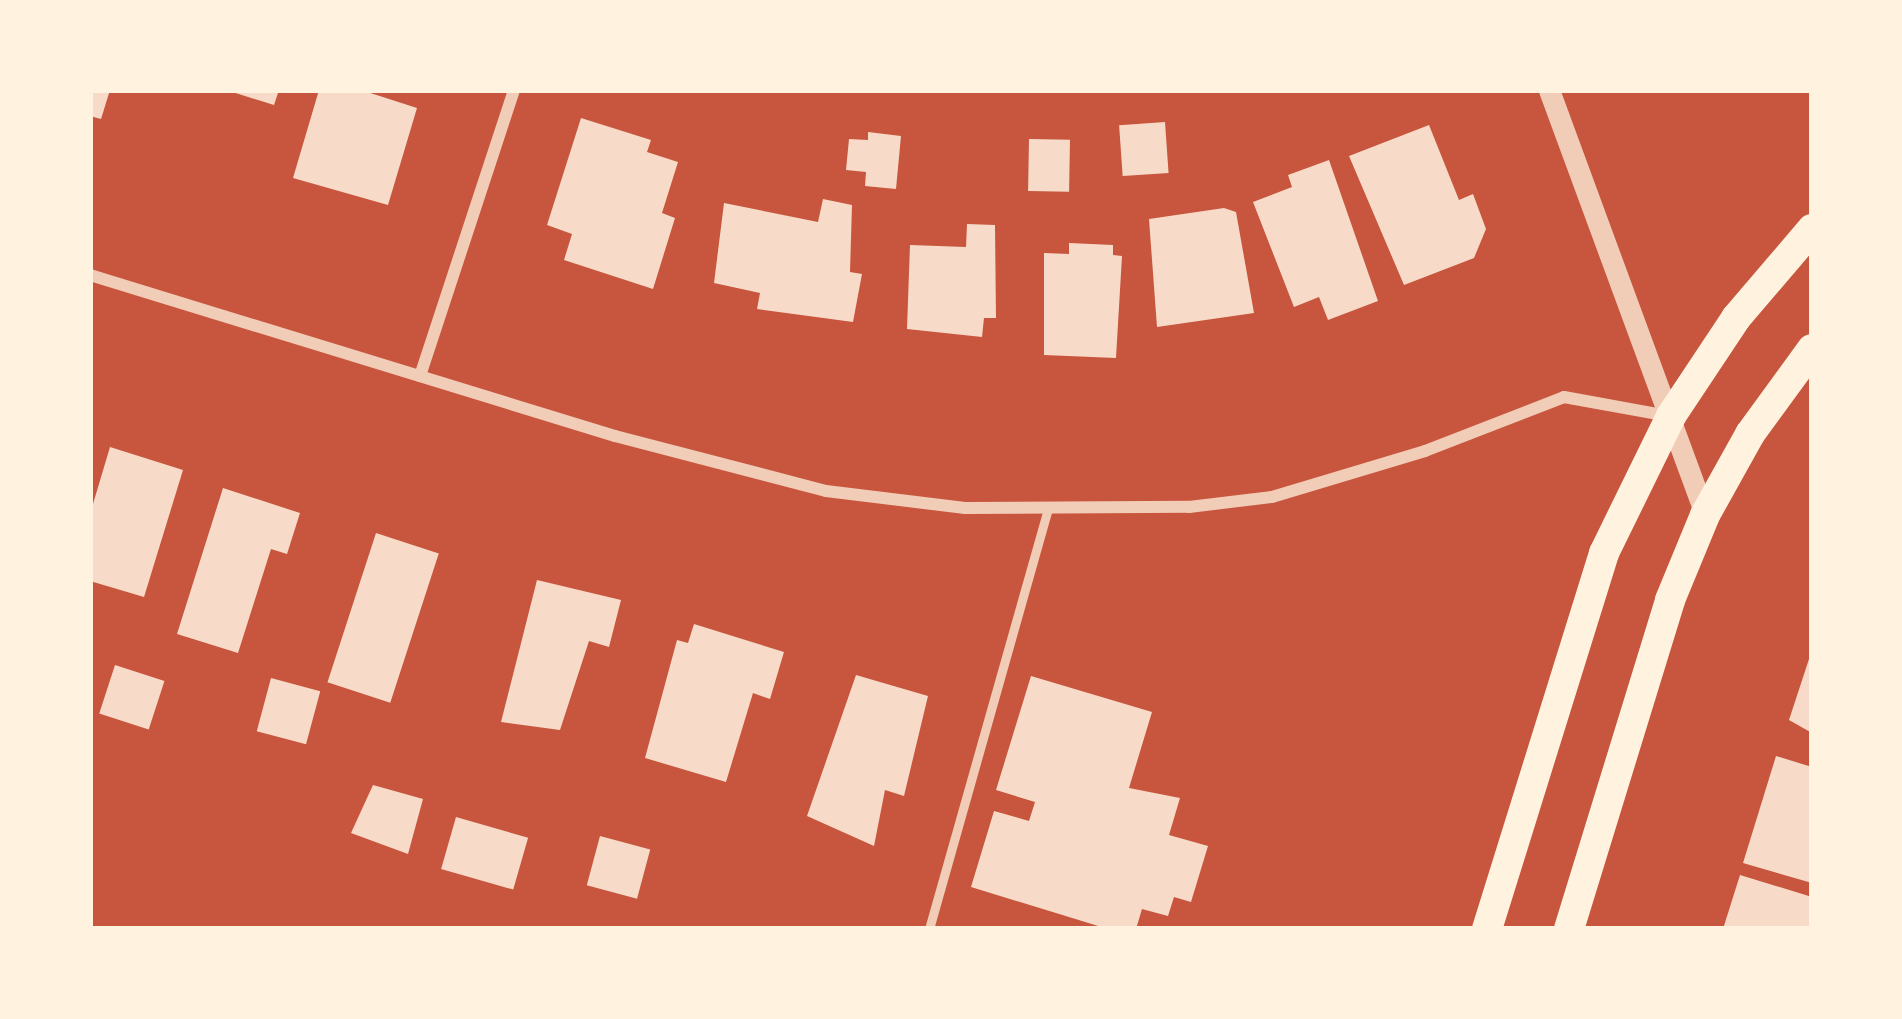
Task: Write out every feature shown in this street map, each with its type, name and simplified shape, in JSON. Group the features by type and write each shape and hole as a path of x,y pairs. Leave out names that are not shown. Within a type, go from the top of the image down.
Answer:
{"main road":[{"path":"1487,929 1604,553 1671,416 1736,317 1812,229"},
{"path":"1569,929 1670,600 1705,515 1750,434 1812,350"}],"street":[{"path":"420,376 514,90"},
{"path":"1549,90 1705,515"},
{"path":"90,275 420,376 826,491 1047,512 1272,496 1425,451 1564,397 1671,416"}],"lane":[{"path":"929,929 1047,512"}],"building":[{"path":"90,90 110,90 101,119 90,116"},
{"path":"226,90 279,90 274,105"},
{"path":"319,90 361,90 417,108 388,205 293,178"},
{"path":"581,118 651,140 647,152 678,162 662,213 675,218 653,289 564,260 572,234 547,225"},
{"path":"1165,122 1169,173 1123,176 1119,125"},
{"path":"1429,125 1459,200 1473,194 1486,229 1474,258 1404,285 1349,156"},
{"path":"868,132 901,136 896,189 865,186 866,172 846,170 849,139 868,140"},
{"path":"1029,139 1070,140 1069,192 1028,191"},
{"path":"1329,160 1378,301 1328,320 1319,297 1294,307 1253,202 1292,187 1288,175"},
{"path":"823,199 852,205 850,272 862,274 853,322 757,309 760,293 714,283 724,203 818,222"},
{"path":"1224,208 1236,212 1254,313 1157,327 1149,219"},
{"path":"967,224 995,225 996,318 984,318 982,337 907,329 910,245 966,247"},
{"path":"1069,243 1113,245 1113,255 1122,256 1116,358 1044,355 1044,253 1069,254"},
{"path":"110,447 183,470 144,597 90,581 90,514"},
{"path":"223,488 300,513 287,554 271,549 238,653 177,634"},
{"path":"376,533 439,553 390,703 327,682"},
{"path":"537,580 621,600 609,647 589,641 560,730 501,722"},
{"path":"694,624 784,652 770,699 753,693 726,782 645,758 677,640 688,643"},
{"path":"1812,660 1812,733 1789,720"},
{"path":"115,665 164,681 149,730 99,714"},
{"path":"856,675 928,696 904,796 885,790 874,846 807,816"},
{"path":"1031,676 1152,712 1129,788 1180,798 1169,835 1208,846 1191,902 1174,897 1168,916 1142,909 1136,929 1108,929 971,887 994,811 1029,821 1035,802 996,790"},
{"path":"271,678 320,691 306,744 257,731"},
{"path":"1776,756 1812,767 1812,883 1743,863"},
{"path":"373,785 423,799 408,854 351,833"},
{"path":"456,817 528,838 513,890 441,869"},
{"path":"600,836 650,849 637,899 587,885"},
{"path":"1740,875 1812,897 1812,929 1723,929"}]}
